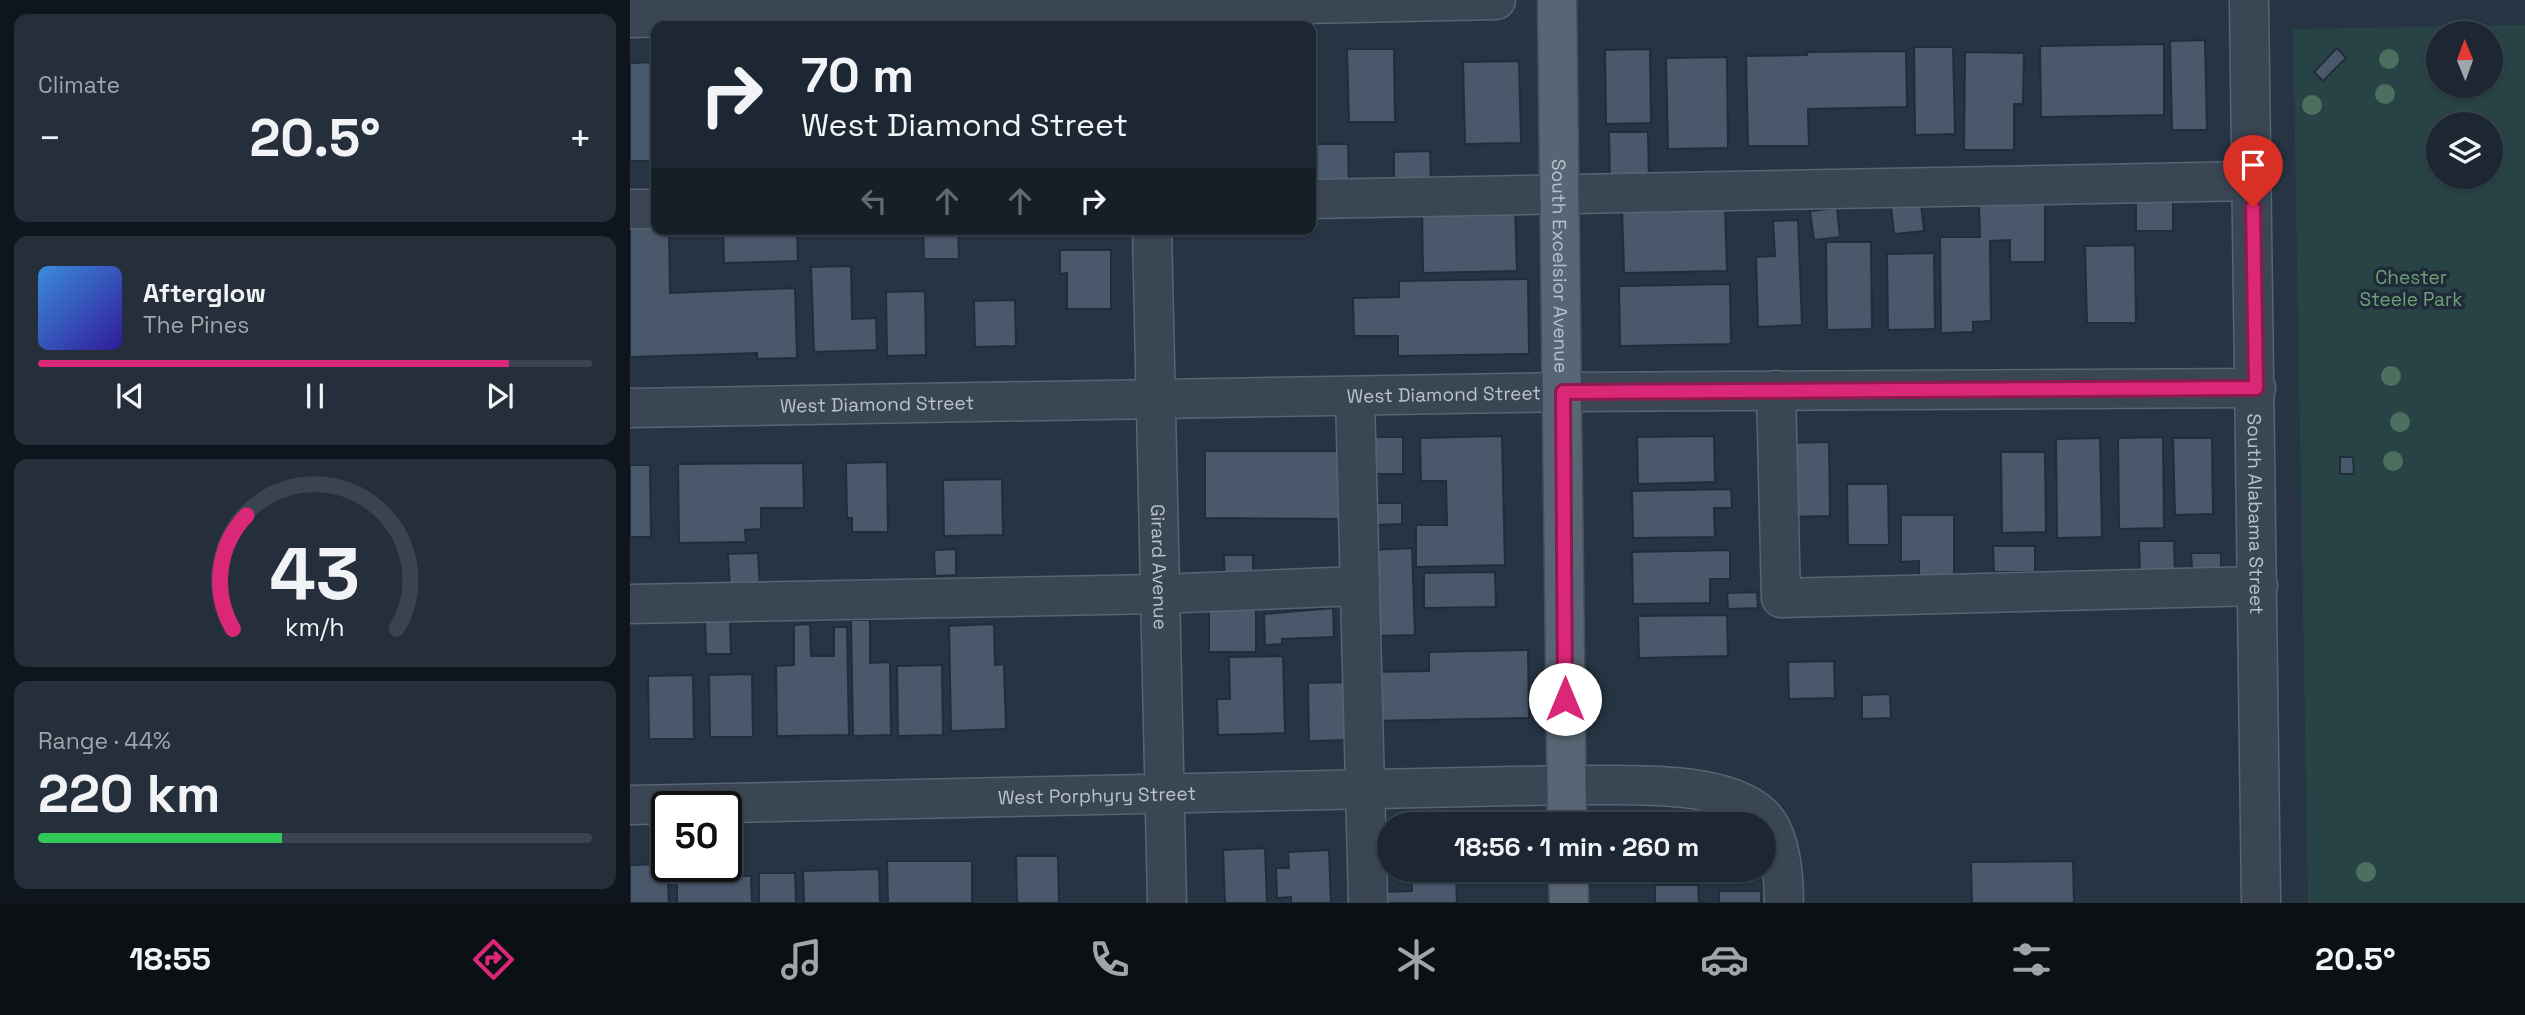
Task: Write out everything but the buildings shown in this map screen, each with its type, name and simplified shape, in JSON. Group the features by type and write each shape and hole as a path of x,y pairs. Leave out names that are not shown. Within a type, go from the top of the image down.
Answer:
{"main road":[{"name":"South Excelsior Avenue","path":"1557,0 1567,812"},
{"path":"1568,882 1569,903"}],"street":[{"path":"630,18 807,7 1149,11 1496,0"},
{"name":"South Alabama Street","path":"2249,0 2261,903"},
{"path":"1316,198 2252,181"},
{"path":"630,209 651,209"},
{"name":"Girard Avenue","path":"1152,235 1153,400 1167,903"},
{"name":"West Diamond Street","path":"630,408 1563,392 2256,388"},
{"path":"1776,390 1780,598 2258,586"},
{"path":"1355,396 1368,903"},
{"path":"630,604 1159,594 1360,586"},
{"name":"West Porphyry Street","path":"630,805 1165,796 1566,785 1702,791 1739,800 1763,816 1773,836 1784,903"}],"green space":[{"name":"Chester Steele Park","path":"2503,25 2525,25 2525,903 2308,903 2293,29 2426,27 2426,98 2503,98"}],"route":[{"path":"1565,699 1563,392 2256,388 2253,207"}]}
